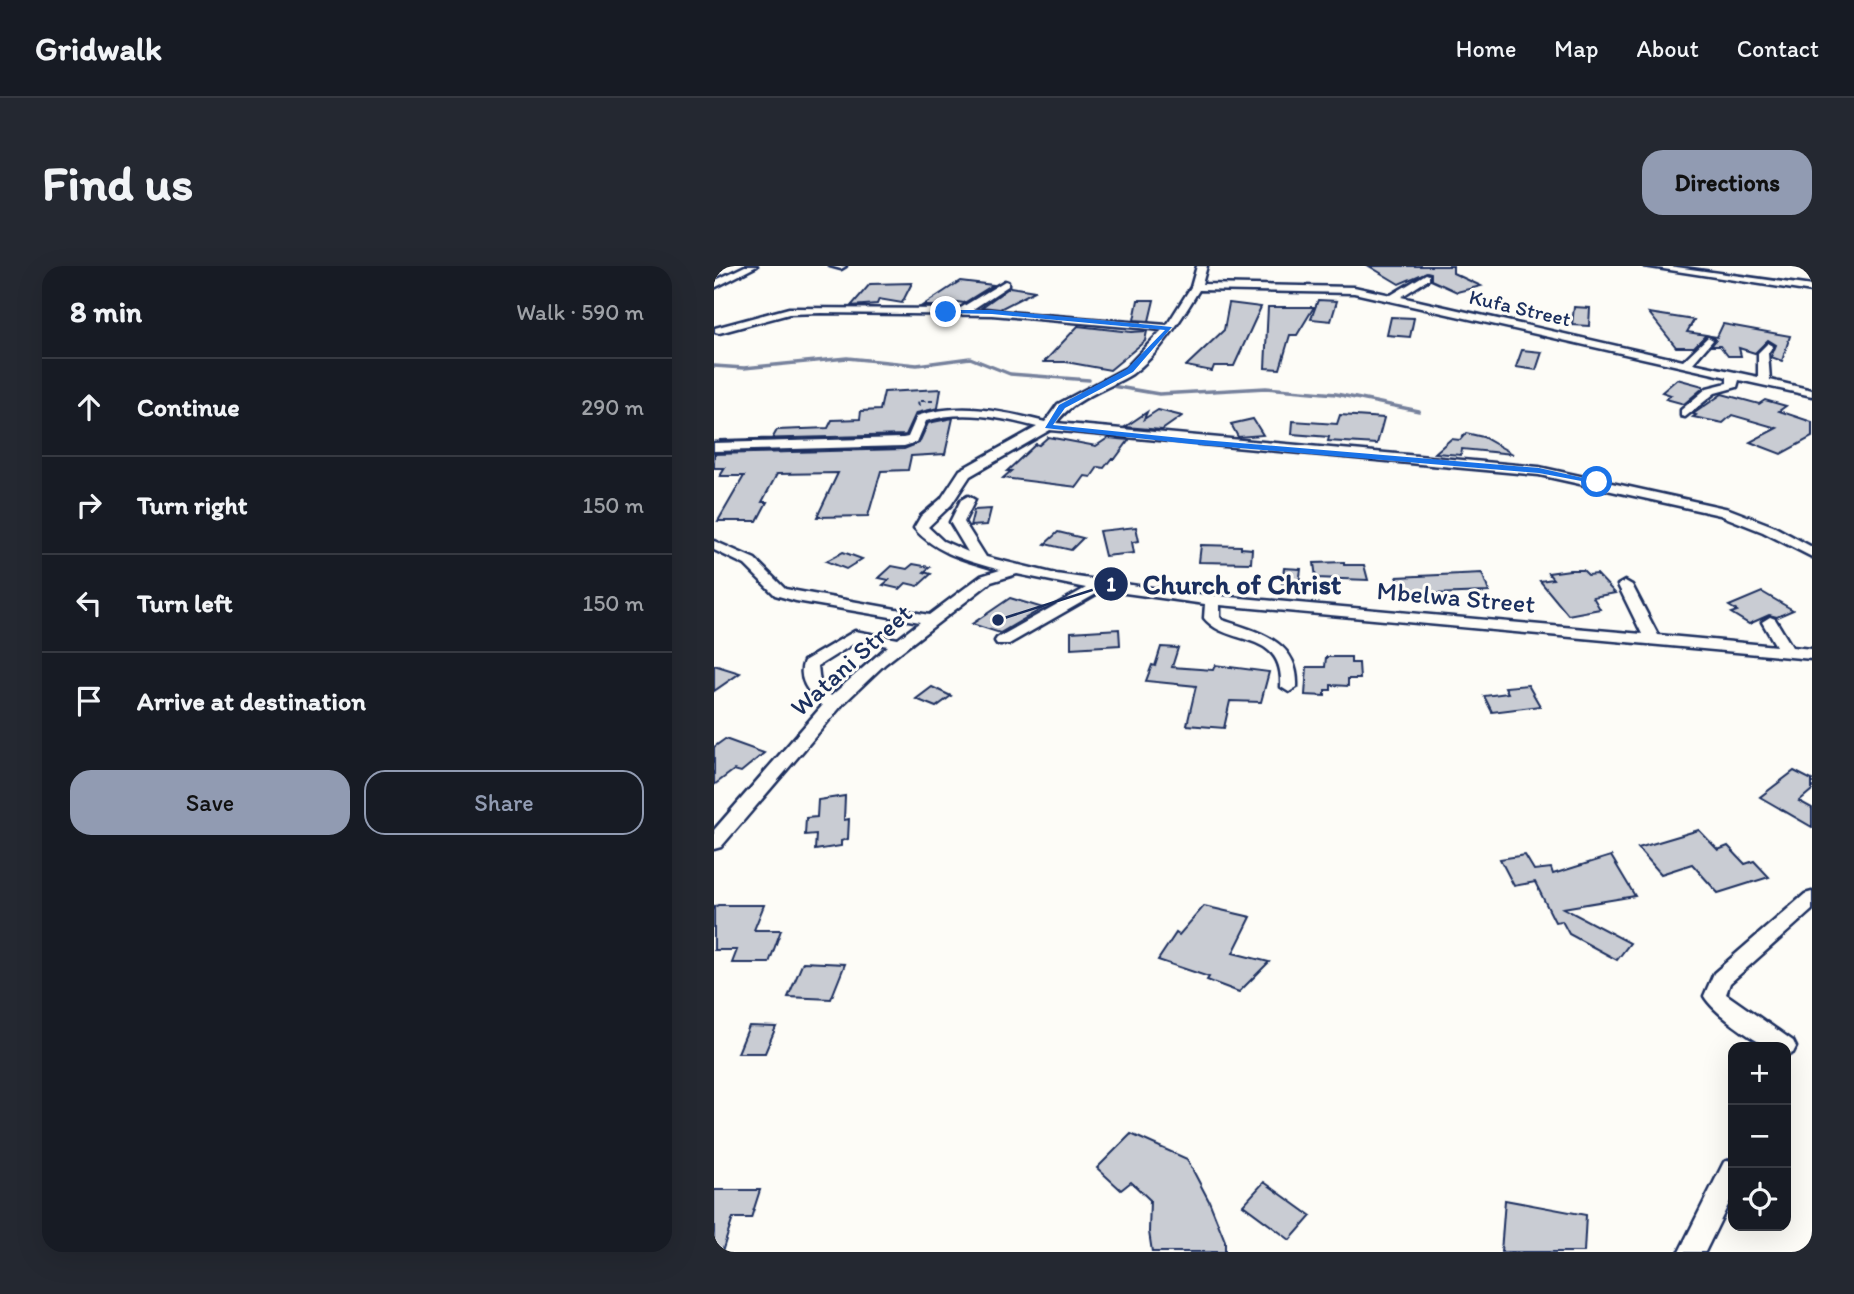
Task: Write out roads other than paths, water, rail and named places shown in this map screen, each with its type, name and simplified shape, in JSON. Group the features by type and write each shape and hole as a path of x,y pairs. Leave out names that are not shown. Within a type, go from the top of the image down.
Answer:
{"street":[{"path":"714,285 752,266"},
{"path":"1048,426 1062,407 1130,370 1170,328 1196,287 1202,266"},
{"path":"1649,266 1812,289"},
{"path":"1393,298 1426,277"},
{"path":"961,312 1005,284"},
{"path":"946,312 986,285"},
{"name":"Kufa Street","path":"1196,287 1354,290 1812,393"},
{"path":"719,330 789,311 961,312 1170,328"},
{"path":"1685,365 1708,340"},
{"path":"1765,382 1763,353 1768,346"},
{"path":"1685,414 1711,390 1733,385 1733,376"},
{"path":"714,447 909,441 913,439 921,419 942,412 1009,416 1048,426 1191,442 1539,471 1724,512 1768,529 1812,553"},
{"name":"Mbelwa Street","path":"1048,426 964,473 947,502 926,519 922,528 926,536 940,545 1013,571 1213,600 1812,654"},
{"path":"968,500 957,522 980,559"},
{"path":"714,545 750,562 780,592 932,620"},
{"name":"Watani Street","path":"714,842 831,706 901,644 986,579 1013,571"},
{"path":"1003,641 1102,585"},
{"path":"1625,585 1651,639"},
{"path":"1213,600 1212,618 1217,623 1267,642 1280,651 1287,661 1291,679 1289,687"},
{"path":"1770,622 1787,652"},
{"path":"831,706 812,685 810,664 855,636 901,644"},
{"path":"1776,1042 1723,1007 1715,996 1721,979 1812,899"},
{"path":"1692,1252 1728,1180"}],"waterway":[{"path":"714,366 744,368 847,358 917,365 970,358 1010,374 1089,380"},
{"path":"1106,385 1159,394 1266,388 1336,394 1419,411"}],"place":[{"name":"Church of Christ","path":"998,620"}]}
